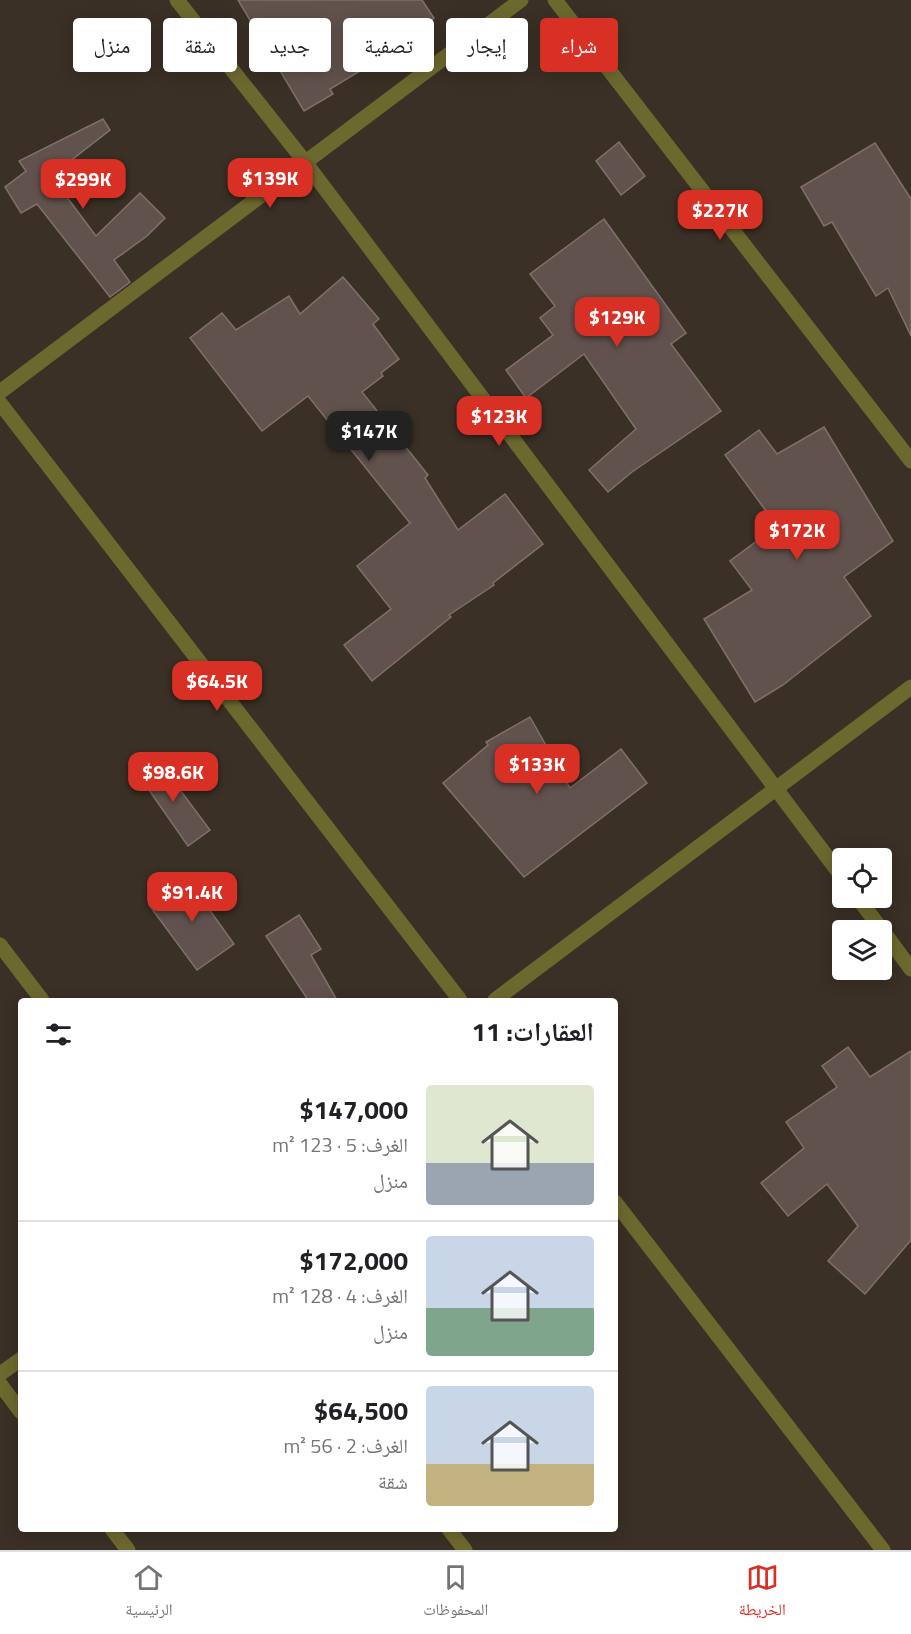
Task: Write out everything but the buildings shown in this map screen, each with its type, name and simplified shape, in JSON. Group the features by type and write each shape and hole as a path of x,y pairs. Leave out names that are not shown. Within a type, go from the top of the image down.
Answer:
{"street":[{"path":"177,0 305,162 832,863"},
{"path":"0,392 521,0"},
{"path":"555,0 911,461"},
{"path":"0,403 458,998"},
{"path":"498,998 911,687"},
{"path":"865,908 874,920"},
{"path":"892,943 911,969"},
{"path":"0,945 40,998"},
{"path":"618,1206 883,1550"},
{"path":"0,1374 18,1361"},
{"path":"0,1384 18,1408"},
{"path":"114,1532 128,1550"},
{"path":"451,1532 465,1550"}]}
